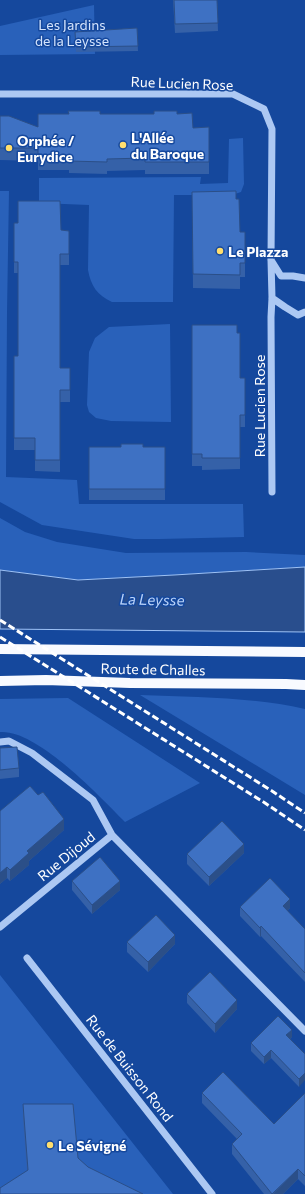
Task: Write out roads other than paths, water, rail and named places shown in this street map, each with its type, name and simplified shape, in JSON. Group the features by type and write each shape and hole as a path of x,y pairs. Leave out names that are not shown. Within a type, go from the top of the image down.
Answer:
{"main road":[{"name":"Route de Challes","path":"0,649 305,652"},
{"name":"Route de Challes","path":"0,681 46,680 130,683 305,685"}],"street":[{"name":"Rue Lucien Rose","path":"0,94 233,94 264,109 272,128 272,492"},
{"path":"271,260 281,276 305,278"},
{"path":"272,298 298,315 305,312"},
{"name":"Rue Dijoud","path":"0,742 9,741 32,753 93,800 112,835 0,927"},
{"path":"112,835 305,1031"},
{"name":"Rue de Buisson Rond","path":"27,958 212,1194"}],"water":[{"name":"La Leysse","path":"305,567 305,632 0,629 0,570 78,580"}],"railway":[{"path":"0,620 305,813"},
{"path":"0,637 265,803 305,830"}],"place":[{"name":"L'Allée du Baroque","path":"123,145"},
{"name":"Orphée / Eurydice","path":"9,148"},
{"name":"Le Plazza","path":"220,251"},
{"name":"Le Sévigné","path":"50,1145"}],"park label":[{"name":"Les Jardins de la Leysse","path":"72,32"}]}
